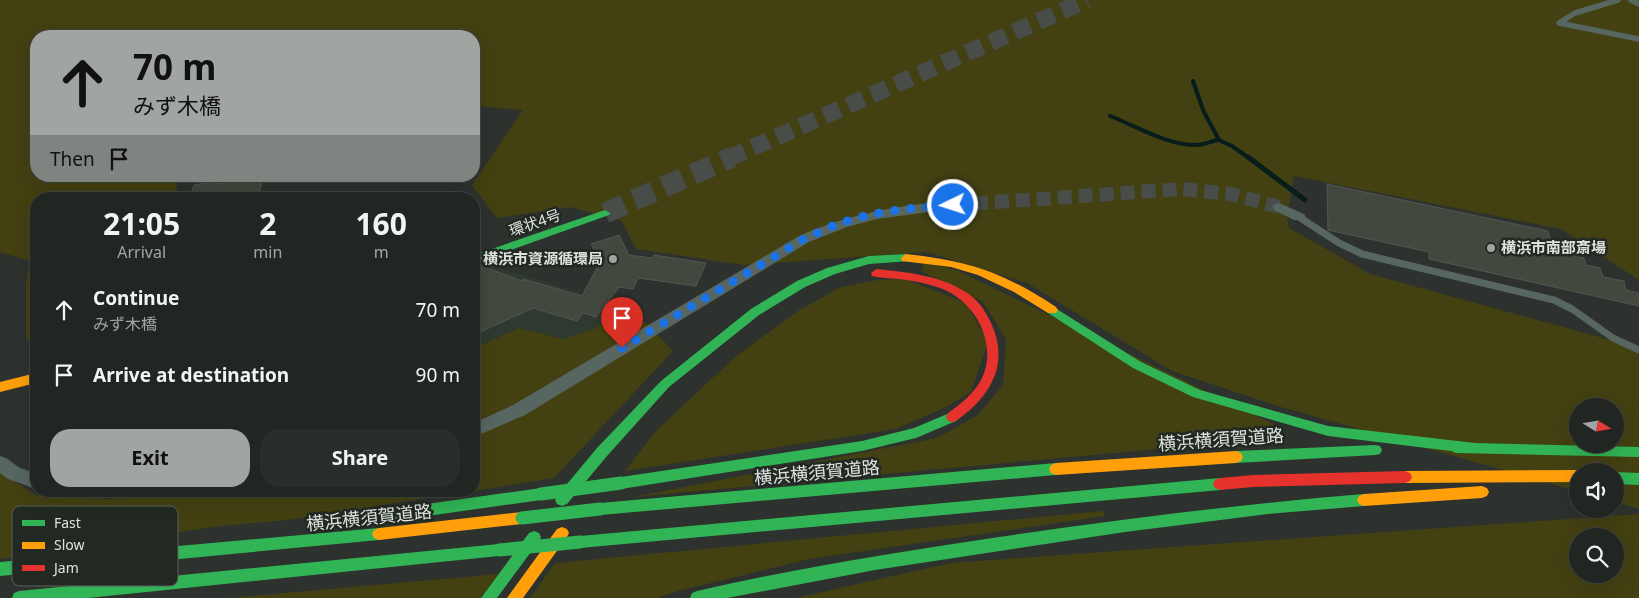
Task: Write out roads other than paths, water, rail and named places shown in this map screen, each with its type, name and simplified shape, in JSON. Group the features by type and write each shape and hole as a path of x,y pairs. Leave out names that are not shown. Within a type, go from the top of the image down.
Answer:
{"main road":[{"name":"環状4号","path":"480,257 605,213"},
{"path":"488,598 574,486 627,424 665,384 755,312 801,284 831,271 869,260 902,257 928,260 957,265 985,274 1048,307 1137,365 1197,394 1227,404 1328,431 1474,448"},
{"path":"366,519 841,450 917,432 949,420 974,400 989,378 994,355 992,336 979,312 963,296 946,286 927,279 897,274 864,275"},
{"path":"0,387 30,380"},
{"name":"横浜横須賀道路","path":"178,553 284,545 600,509 1208,458 1333,451 1474,448 1639,452"},
{"path":"514,598 606,473"},
{"path":"178,582 580,542 1254,482 1383,477 1569,476"},
{"path":"1624,478 1639,479"},
{"path":"697,598 751,585 868,564 1122,524 1311,504 1492,491"},
{"path":"178,546 259,534"},
{"path":"19,598 139,586"}],"street":[{"path":"480,427 519,410 576,377 804,239 837,224 868,215 903,209 953,205"},
{"path":"1279,207 1299,217"},
{"path":"0,463 14,474 30,478"}],"lane":[{"path":"1618,0 1575,13 1558,23 1639,38"},
{"path":"1631,0 1639,4"},
{"path":"1299,217 1339,244 1362,254 1554,300 1572,309 1613,338 1639,350"}],"waterway":[{"path":"1193,81 1203,110 1219,140"},
{"path":"1110,116 1174,142 1196,145 1219,140"},
{"path":"1219,140 1232,146 1249,158"},
{"path":"1248,157 1305,200"}],"tunnel":[{"path":"729,158 1087,0"},
{"path":"605,213 732,157"},
{"path":"953,205 1182,189 1231,194 1279,207"}],"place":[{"name":"横浜市南部斎場","path":"1491,248"},
{"name":"横浜市資源循環局","path":"613,259"}]}
